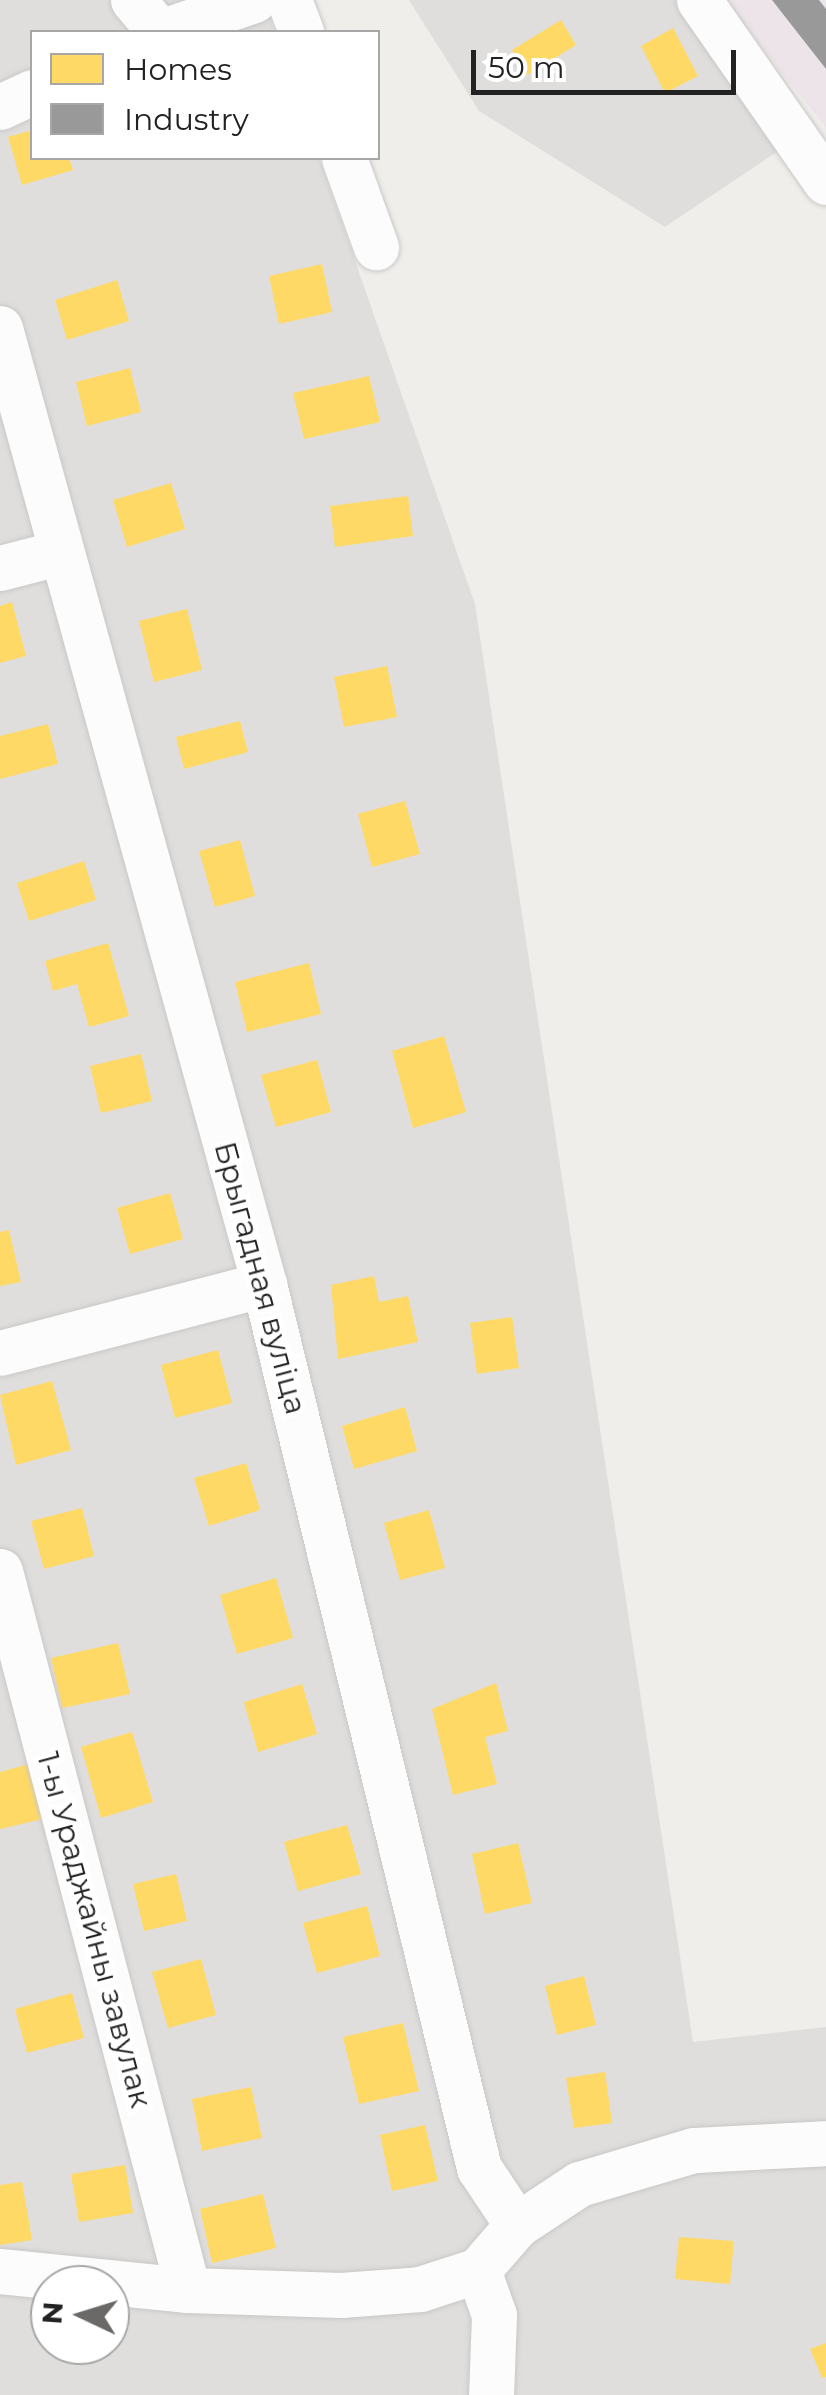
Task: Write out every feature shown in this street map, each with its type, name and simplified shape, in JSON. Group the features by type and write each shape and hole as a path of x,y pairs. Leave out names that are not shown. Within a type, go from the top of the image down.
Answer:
{"street":[{"path":"134,0 158,30"},
{"path":"166,30 254,0"},
{"path":"289,0 299,30"},
{"path":"699,0 826,182"},
{"path":"0,107 30,93"},
{"path":"345,160 376,247"},
{"name":"Брыгадная вуліца","path":"0,328 58,553 264,1284 480,2168 517,2225"},
{"path":"0,568 58,553"},
{"path":"0,1353 264,1284"},
{"name":"1-ы Ураджайны завулак","path":"0,1571 188,2290"},
{"path":"0,2271 188,2290 341,2295 420,2289 478,2270 517,2225 579,2184 694,2150 826,2143"},
{"path":"478,2270 494,2315 491,2395"}],"shaded area":[{"path":"0,0 264,0 274,30 30,30 30,160 320,160 475,604 693,2042 826,2027 826,2395 0,2395"},
{"path":"409,0 680,0 784,147 665,227 479,111"},
{"path":"724,0 826,0 826,128"}],"building: Homes":[{"path":"561,20 576,45 527,75 512,50"},
{"path":"673,28 698,76 665,93 641,46"},
{"path":"30,131 30,160 70,160 73,170 22,185 8,137"},
{"path":"322,264 332,312 279,324 269,276"},
{"path":"117,280 129,321 67,340 55,300"},
{"path":"130,368 141,412 87,426 76,382"},
{"path":"369,376 380,422 304,439 293,393"},
{"path":"171,483 185,529 127,547 113,500"},
{"path":"408,496 413,536 335,547 330,506"},
{"path":"12,602 26,656 0,663 0,606"},
{"path":"187,609 202,670 154,682 139,621"},
{"path":"387,666 397,717 344,727 334,677"},
{"path":"240,721 248,752 184,769 176,737"},
{"path":"48,724 58,764 0,779 0,736"},
{"path":"405,801 420,854 372,867 358,814"},
{"path":"240,840 255,896 215,907 199,851"},
{"path":"84,861 96,900 29,921 17,883"},
{"path":"108,943 129,1016 89,1027 77,984 53,991 45,961"},
{"path":"309,963 321,1014 247,1032 235,982"},
{"path":"444,1036 466,1112 413,1128 392,1051"},
{"path":"141,1054 152,1101 101,1113 90,1066"},
{"path":"317,1060 331,1112 276,1127 261,1075"},
{"path":"170,1193 183,1239 130,1254 117,1208"},
{"path":"9,1230 21,1282 0,1286 0,1232"},
{"path":"374,1276 379,1302 408,1296 418,1342 338,1359 331,1285"},
{"path":"512,1317 519,1368 477,1374 470,1323"},
{"path":"218,1350 232,1403 175,1418 161,1365"},
{"path":"52,1381 71,1450 16,1465 0,1395"},
{"path":"405,1407 417,1451 354,1469 342,1426"},
{"path":"246,1463 260,1510 209,1526 194,1478"},
{"path":"82,1508 94,1556 44,1569 31,1521"},
{"path":"429,1510 445,1568 400,1580 384,1523"},
{"path":"276,1578 293,1638 237,1654 220,1595"},
{"path":"118,1643 130,1694 62,1708 51,1658"},
{"path":"496,1683 508,1731 485,1737 497,1784 453,1795 432,1709"},
{"path":"302,1684 317,1734 258,1752 244,1702"},
{"path":"132,1732 153,1802 101,1818 81,1747"},
{"path":"29,1764 43,1819 0,1829 0,1772"},
{"path":"347,1825 361,1874 298,1891 284,1842"},
{"path":"518,1843 532,1903 485,1914 472,1854"},
{"path":"176,1874 187,1921 144,1931 133,1884"},
{"path":"367,1906 380,1956 317,1973 303,1923"},
{"path":"201,1959 216,2015 168,2028 152,1972"},
{"path":"584,1976 596,2025 557,2035 545,1986"},
{"path":"72,1993 84,2038 27,2053 15,2009"},
{"path":"403,2023 419,2091 359,2104 343,2037"},
{"path":"605,2072 612,2123 574,2128 566,2078"},
{"path":"251,2087 262,2138 202,2151 192,2099"},
{"path":"425,2125 438,2181 392,2191 380,2135"},
{"path":"125,2165 133,2213 79,2222 71,2174"},
{"path":"22,2182 32,2240 0,2245 0,2185"},
{"path":"263,2194 276,2248 212,2263 200,2209"},
{"path":"679,2237 734,2241 730,2284 675,2279"},
{"path":"826,2343 826,2377 822,2378 810,2349"}],"building: Industry":[{"path":"772,0 819,0 826,9 826,69"}]}
